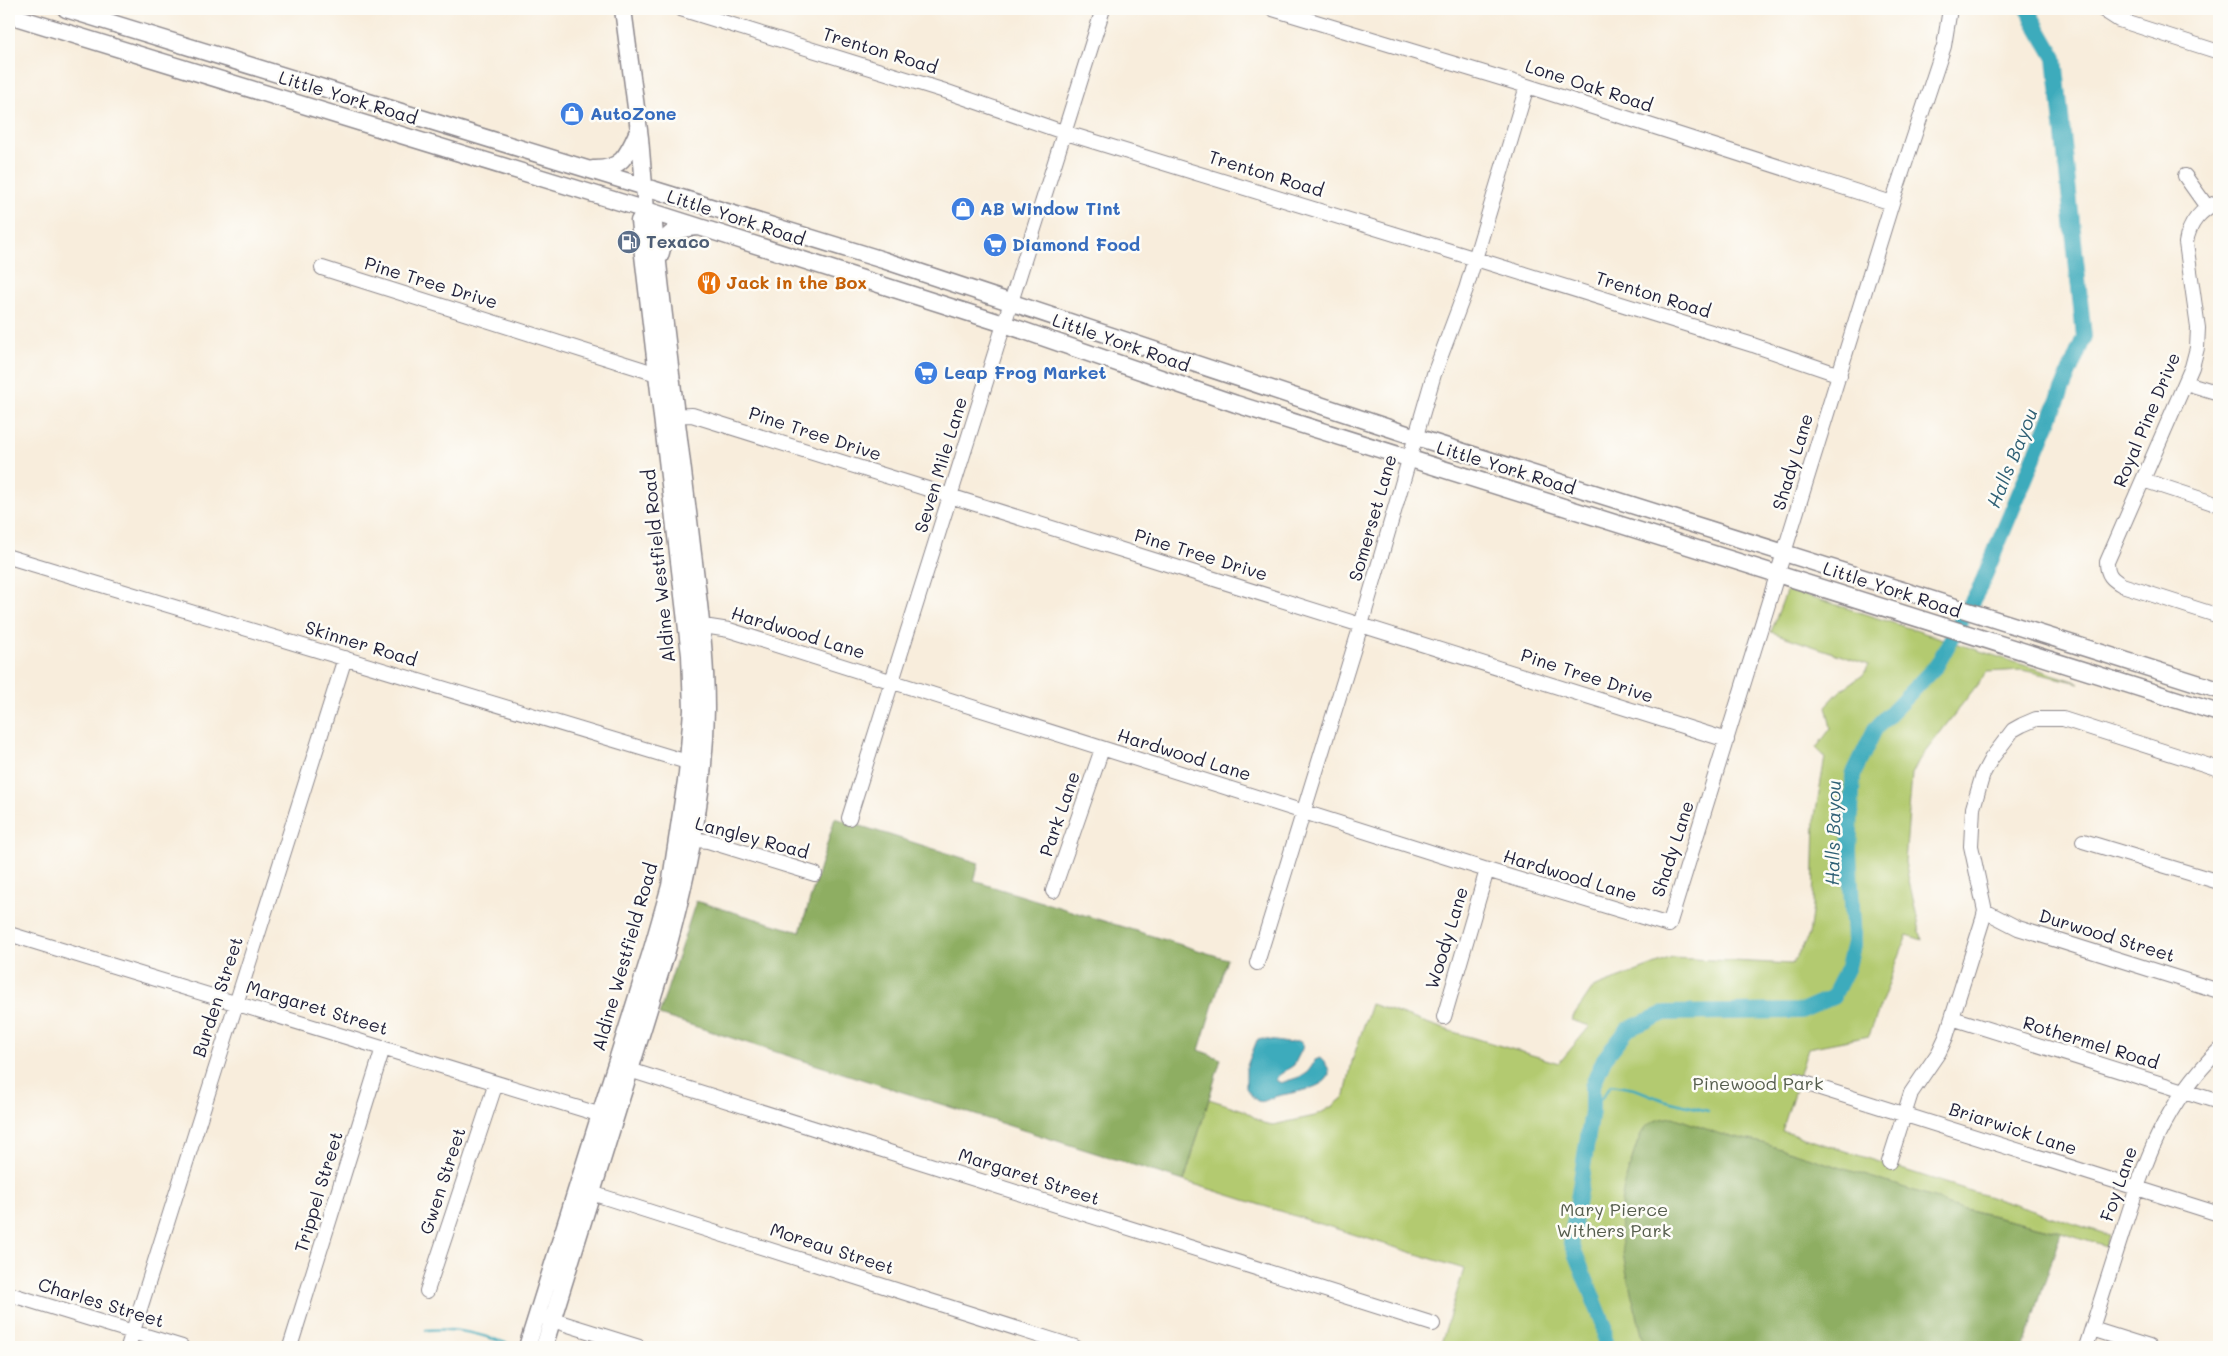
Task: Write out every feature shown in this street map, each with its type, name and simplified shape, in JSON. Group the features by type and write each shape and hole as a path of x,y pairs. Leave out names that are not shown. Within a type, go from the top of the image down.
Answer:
{"main road":[{"name":"Little York Road","path":"66,9 883,260 1416,438 2219,690"},
{"name":"Aldine Westfield Road","path":"527,1347 545,1317 659,952 684,889 686,839 694,764 692,710 695,628 665,373 654,225 646,210 639,128 623,9"},
{"name":"Little York Road","path":"9,14 646,210 1004,324 1236,404 2219,713"},
{"path":"196,71 201,50"},
{"path":"585,168 606,169 618,164 629,151 639,128"},
{"name":"Aldine Westfield Road","path":"646,210 639,221 665,373"},
{"path":"658,261 664,241 670,234 682,229 697,227"},
{"path":"2178,700 2184,679"},
{"name":"Aldine Westfield Road","path":"544,1347 545,1317"}],"street":[{"name":"Trenton Road","path":"682,9 945,91 1063,132 1753,345 1840,375"},
{"name":"Seven Mile Lane","path":"849,818 893,683 1063,132 1103,9"},
{"name":"Lone Oak Road","path":"1273,9 1527,86 1892,203"},
{"name":"Shady Lane","path":"1669,925 1892,203 1944,46 1950,9"},
{"path":"2105,12 2152,32 2219,52"},
{"name":"Somerset Lane","path":"1257,963 1361,625 1438,359 1476,259 1527,86"},
{"name":"Royal Pine Drive","path":"2185,176 2213,204 2191,225 2186,243 2198,328 2197,348 2186,383 2107,562 2107,571 2113,579 2128,587 2219,616"},
{"name":"Pine Tree Drive","path":"322,268 665,373"},
{"path":"2186,383 2219,393"},
{"name":"Pine Tree Drive","path":"670,416 692,415 1727,740"},
{"path":"2143,480 2219,505"},
{"name":"Skinner Road","path":"9,557 694,764"},
{"name":"Hardwood Lane","path":"695,628 729,630 1487,870 1669,925"},
{"name":"Burden Street","path":"128,1347 345,658"},
{"path":"1889,1162 1903,1114 1918,1079 1939,1052 1952,1018 1985,911 1970,846 1972,818 1982,774 2001,744 2013,730 2036,719 2063,719 2219,769"},
{"name":"Park Lane","path":"1053,891 1102,749"},
{"name":"Langley Road","path":"686,839 708,842 815,874"},
{"path":"2083,841 2219,882"},
{"name":"Woody Lane","path":"1444,1017 1487,870"},
{"name":"Durwood Street","path":"1985,911 2018,928 2219,991"},
{"name":"Margaret Street","path":"9,934 607,1117"},
{"name":"Rothermel Road","path":"1952,1018 2219,1102"},
{"name":"Trippel Street","path":"290,1347 383,1048"},
{"name":"Foy Lane","path":"2086,1347 2137,1188 2156,1138 2182,1091 2198,1071 2219,1050"},
{"name":"Margaret Street","path":"622,1068 1433,1324"},
{"name":"Briarwick Lane","path":"1795,1080 2219,1214"},
{"name":"Gwen Street","path":"427,1291 496,1083"},
{"name":"Moreau Street","path":"584,1191 1076,1347"},
{"name":"Charles Street","path":"9,1294 182,1347"},
{"path":"545,1317 639,1347"},
{"path":"2092,1329 2150,1347"}],"green space":[{"path":"1787,589 2080,683 2022,670 1987,672 1919,760 1912,774 1905,862 1922,940 1907,935 1869,1036 1808,1048 1782,1131 2109,1235 2106,1246 2061,1232 1944,1204 1937,1198 1741,1347 1440,1347 1464,1269 1184,1181 1209,1099 1243,1110 1263,1123 1273,1125 1315,1116 1333,1106 1345,1096 1352,1061 1371,1004 1450,1031 1559,1063 1590,1026 1571,1020 1593,988 1672,958 1792,964 1809,935 1813,905 1815,816 1825,757 1816,748 1831,728 1826,706 1841,690 1863,675 1869,665 1771,632"},
{"path":"835,818 979,863 974,881 1227,959 1199,1050 1221,1059 1184,1181 659,1015 696,901 800,932"},
{"path":"1673,1117 1720,1134 1759,1142 1937,1198 1944,1204 2061,1232 2024,1347 1645,1347 1624,1260 1620,1224 1622,1201 1628,1171 1644,1129 1655,1121"}],"water":[{"path":"1263,1039 1288,1043 1299,1041 1304,1045 1294,1065 1278,1076 1276,1080 1281,1083 1305,1074 1315,1060 1320,1058 1328,1068 1329,1075 1324,1081 1306,1090 1264,1101 1256,1100 1246,1088 1246,1068 1257,1040"}],"waterway":[{"name":"Halls Bayou","path":"1605,1347 1604,1325 1571,1243 1592,1111 1592,1087 1604,1059 1628,1029 1665,1013 1801,1011 1833,997 1848,967 1854,942 1849,850 1853,775 1875,729 1937,665 1981,585 2084,337 2055,58 2027,9"},
{"path":"1592,1111 1611,1085 1635,1089 1663,1100 1708,1111"},
{"path":"426,1330 437,1329 470,1333 512,1345"}],"place":[{"name":"AutoZone","path":"572,114"},
{"name":"AB Window Tint","path":"963,209"},
{"name":"Texaco","path":"629,242"},
{"name":"Diamond Food","path":"995,245"},
{"name":"Jack in the Box","path":"709,283"},
{"name":"Leap Frog Market","path":"926,373"}],"park label":[{"name":"Pinewood Park","path":"1758,1084"},
{"name":"Mary Pierce Withers Park","path":"1614,1220"}]}
